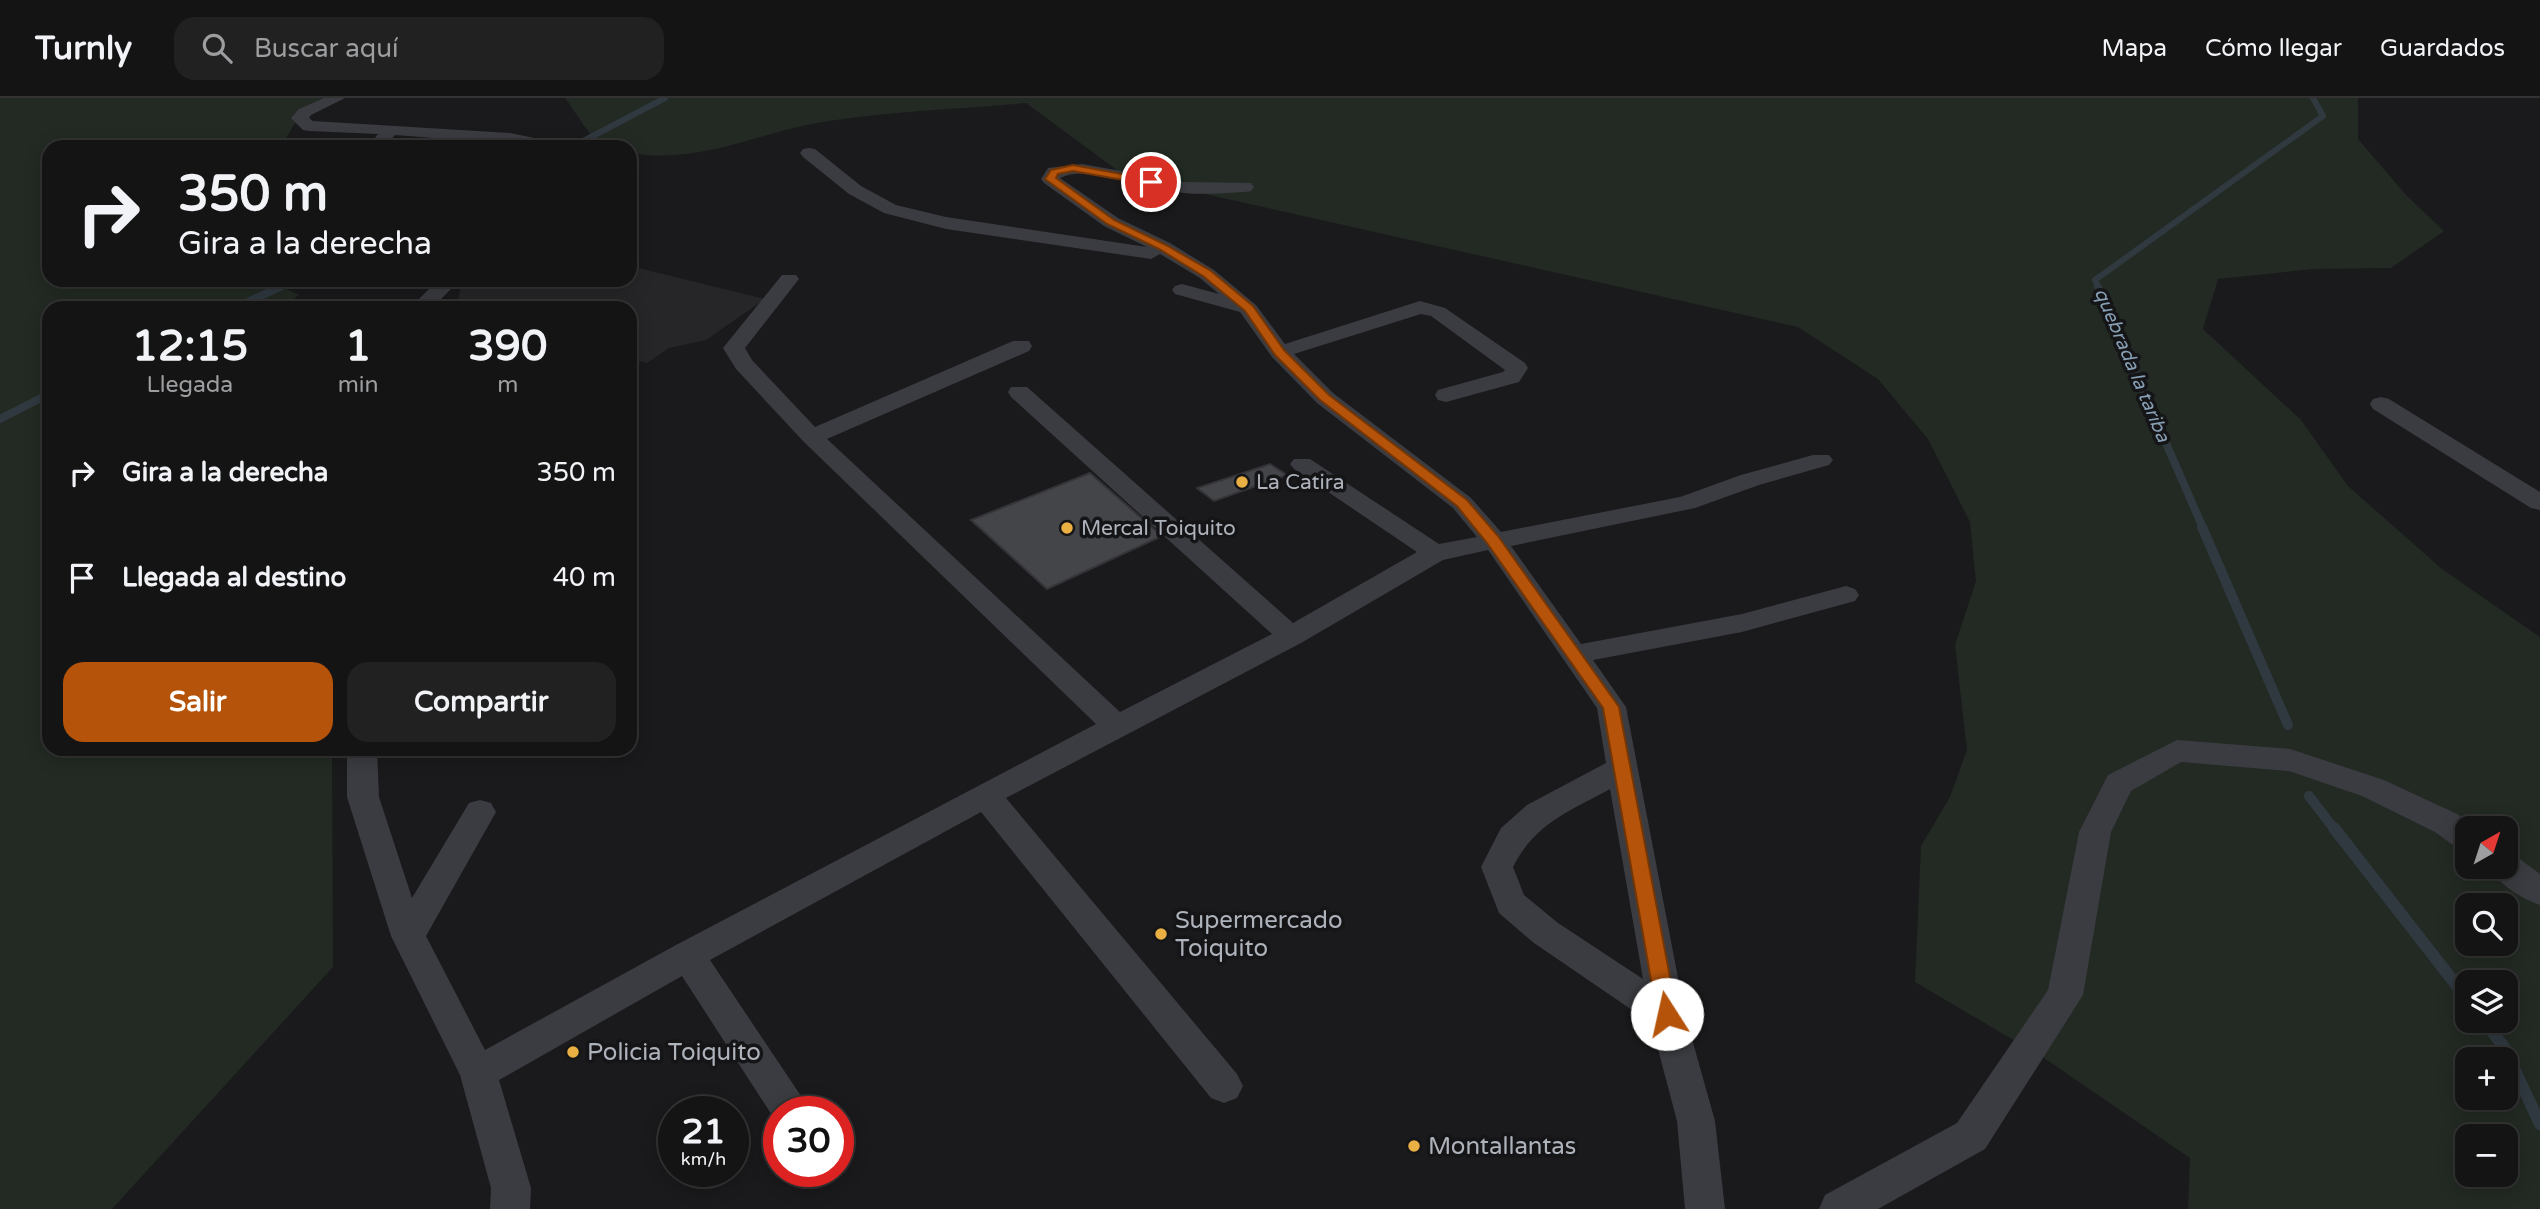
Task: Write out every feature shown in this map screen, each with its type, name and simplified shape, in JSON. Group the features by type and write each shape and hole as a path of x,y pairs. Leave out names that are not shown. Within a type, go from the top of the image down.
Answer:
{"street":[{"path":"337,98 299,118 309,126 520,140"},
{"path":"382,140 391,130"},
{"path":"809,153 855,190 890,209 946,223 1132,248 1185,260"},
{"path":"1245,187 1207,189 1177,186 1073,168 1054,172 1050,179 1111,222 1207,274 1249,309 1280,352 1325,398 1462,503 1493,539 1611,707 1667,1014 1696,1121 1705,1209"},
{"path":"789,279 734,348 744,364 812,436 1117,727"},
{"path":"427,301 442,287"},
{"path":"1182,290 1249,309"},
{"path":"1280,352 1420,307 1438,312 1517,368 1511,377 1446,395"},
{"path":"812,436 1021,346"},
{"path":"1019,392 1291,636"},
{"path":"2381,404 2540,503"},
{"path":"478,1073 688,955 985,795 1291,636 1435,553 1493,539 1686,503 1821,460"},
{"path":"1302,464 1435,553"},
{"path":"1576,654 1742,623 1846,595"},
{"path":"1839,1209 1971,1136 2064,995 2095,832 2119,783 2178,751 2290,760 2372,788 2446,822 2455,829"},
{"path":"362,756 363,797 408,936 478,1073 511,1188 510,1209"},
{"path":"1623,768 1538,814 1512,837 1497,867 1511,903 1546,933 1667,1014"},
{"path":"985,795 1224,1086"},
{"path":"408,936 480,812"},
{"path":"2518,876 2540,892"},
{"path":"688,955 780,1096"}],"shaded area":[{"path":"0,98 340,98 299,116 285,140 42,140 42,287 282,287 299,295 291,301 42,301 42,756 332,756 333,967 112,1209 0,1209"},
{"path":"565,98 2358,98 2358,139 2406,195 2444,231 2391,268 2313,269 2218,279 2203,329 2301,420 2348,486 2442,569 2540,637 2540,1209 2188,1209 2190,1158 2044,1058 1915,982 1921,846 1950,797 1967,750 1955,645 1976,581 1970,522 1928,439 1878,379 1798,327 1125,176 1026,103 903,112 829,121 707,151 682,154 637,154 637,140 596,140"},
{"path":"637,268 765,299 706,340 669,348 647,363 637,361 637,301 458,301 461,287 637,287"}],"building":[{"name":"La Catira","path":"1270,464 1287,475 1214,501 1197,488"},
{"name":"Mercal Toiquito","path":"1090,473 1162,536 1047,589 971,520"}],"waterway":[{"path":"585,140 665,98"},
{"name":"quebrada la tariba","path":"2099,289 2095,280 2323,116 2313,98"},
{"path":"250,301 280,287"},
{"path":"276,289 280,287"},
{"name":"quebrada la tariba","path":"2098,287 2203,528"},
{"path":"0,419 42,398"},
{"name":"quebrada la tariba","path":"2202,527 2288,725"},
{"name":"quebrada la tariba","path":"2309,796 2335,830"},
{"name":"quebrada la tariba","path":"2334,828 2455,983"},
{"name":"quebrada la tariba","path":"2493,1033 2504,1047 2540,1124"}],"place":[{"name":"La Catira","path":"1242,482"},
{"name":"Mercal Toiquito","path":"1067,528"},
{"name":"Supermercado Toiquito","path":"1161,934"},
{"name":"Policia Toiquito","path":"573,1052"},
{"name":"Montallantas","path":"1414,1146"}],"route":[{"path":"1151,182 1073,168 1054,172 1050,179 1111,222 1163,247 1207,274 1249,309 1280,352 1325,398 1462,503 1493,539 1611,707 1667,1014"}]}
